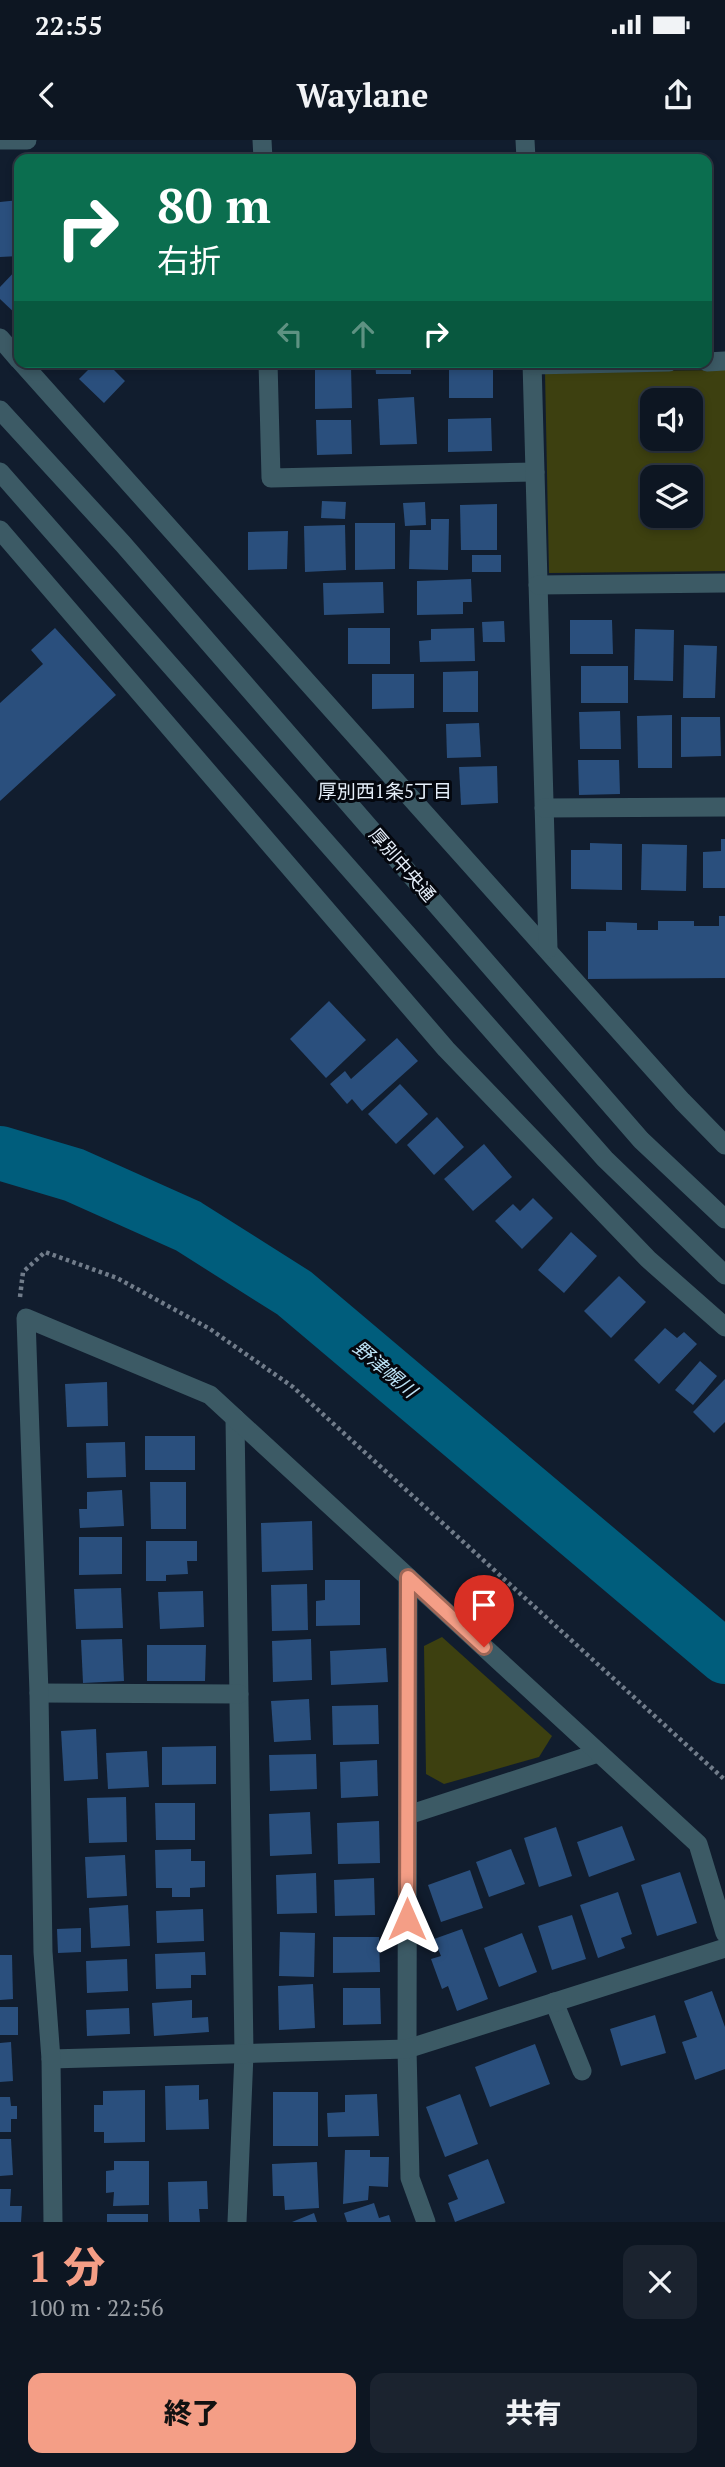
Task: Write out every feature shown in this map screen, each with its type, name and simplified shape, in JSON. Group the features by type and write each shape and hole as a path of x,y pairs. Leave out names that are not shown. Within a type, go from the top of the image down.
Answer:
{"street":[{"path":"0,141 27,140"},
{"path":"0,338 14,354"},
{"path":"26,368 682,1101 725,1145"},
{"path":"268,368 271,478 535,472"},
{"path":"532,368 548,949"},
{"name":"厚別中央通","path":"0,410 123,544 641,1140 725,1219"},
{"path":"0,472 605,1159 725,1275"},
{"path":"0,530 446,1049 648,1259 725,1327"},
{"path":"538,585 725,583"},
{"path":"544,808 725,807"},
{"path":"53,2222 51,2059 43,1952 39,1693 26,1318 210,1395 698,1844 725,1933"},
{"path":"235,1418 244,2054 237,2222"},
{"path":"408,1577 407,2049 410,2178 426,2222"},
{"path":"39,1693 239,1694"},
{"path":"408,1815 598,1753"},
{"path":"51,2059 407,2049 725,1948"},
{"path":"554,2002 582,2071"}],"path":[{"path":"26,1318 19,1293 23,1272 45,1252 117,1278 210,1329 293,1387 725,1780"}],"green space":[{"path":"725,370 725,571 549,573 545,372"},
{"path":"442,1637 552,1736 539,1757 444,1784 426,1774 424,1646"}],"building":[{"path":"14,201 14,256 0,257 0,202"},
{"path":"14,272 14,312 0,299 0,287"},
{"path":"90,368 116,368 114,370 125,381 104,403 79,379"},
{"path":"315,368 351,368 352,408 315,409"},
{"path":"376,368 411,368 411,374 376,374"},
{"path":"493,369 493,398 449,398 449,370"},
{"path":"414,397 417,444 380,445 378,399"},
{"path":"491,418 492,451 448,452 448,419"},
{"path":"316,420 351,420 352,454 317,455"},
{"path":"322,501 346,502 345,519 321,518"},
{"path":"425,502 426,525 405,526 403,503"},
{"path":"497,504 497,550 461,550 460,505"},
{"path":"431,519 449,519 448,570 409,569 410,530 431,530"},
{"path":"355,523 395,523 395,569 355,570"},
{"path":"345,525 346,570 305,572 304,526"},
{"path":"288,531 287,569 248,570 248,532"},
{"path":"472,555 501,555 501,572 472,572"},
{"path":"471,579 472,602 463,602 463,614 417,615 417,581"},
{"path":"383,582 384,613 324,615 323,583"},
{"path":"570,620 612,620 613,654 570,654"},
{"path":"504,621 505,642 483,642 482,622"},
{"path":"55,628 116,695 0,801 0,703 43,664 31,650"},
{"path":"348,628 390,628 390,664 348,664"},
{"path":"474,628 475,661 420,662 419,641 431,640 431,629"},
{"path":"635,629 674,630 673,681 634,680"},
{"path":"684,645 717,646 715,698 683,698"},
{"path":"581,666 628,666 628,703 581,703"},
{"path":"478,671 478,712 443,712 443,672"},
{"path":"372,674 414,674 414,708 372,709"},
{"path":"620,711 621,749 580,749 579,712"},
{"path":"672,715 672,768 638,768 637,716"},
{"path":"681,717 720,717 721,756 681,757"},
{"path":"479,723 481,757 447,758 446,724"},
{"path":"578,760 619,760 620,794 579,795"},
{"path":"497,766 498,803 461,805 459,767"},
{"path":"721,839 725,839 725,888 703,888 703,852 721,851"},
{"path":"590,843 622,844 622,890 571,889 571,850 590,850"},
{"path":"642,844 687,845 686,891 641,890"},
{"path":"719,916 725,916 725,978 588,979 588,931 606,931 606,922 637,923 637,930 658,930 658,921 694,921 694,926 719,926"},
{"path":"329,1001 366,1040 326,1078 290,1039"},
{"path":"397,1038 418,1061 362,1111 352,1099 347,1104 330,1084 345,1071 351,1079"},
{"path":"400,1084 428,1114 396,1144 368,1114"},
{"path":"437,1117 464,1147 434,1175 407,1145"},
{"path":"484,1144 512,1177 473,1211 444,1179"},
{"path":"533,1198 553,1218 522,1249 495,1221 513,1204 520,1211"},
{"path":"571,1232 597,1256 564,1293 538,1270"},
{"path":"619,1276 646,1302 611,1338 584,1311"},
{"path":"665,1328 677,1338 684,1332 697,1344 659,1384 634,1360"},
{"path":"700,1361 717,1376 693,1405 675,1390"},
{"path":"725,1379 725,1422 714,1433 693,1412"},
{"path":"107,1382 108,1426 67,1427 65,1384"},
{"path":"145,1436 195,1436 195,1470 145,1470"},
{"path":"125,1442 126,1477 87,1478 86,1443"},
{"path":"150,1482 186,1482 186,1529 151,1529"},
{"path":"122,1490 124,1526 80,1528 79,1509 87,1509 87,1492"},
{"path":"312,1521 313,1570 262,1572 261,1523"},
{"path":"79,1537 122,1537 122,1574 79,1575"},
{"path":"146,1541 197,1541 197,1561 187,1561 188,1574 166,1575 166,1581 146,1581"},
{"path":"325,1580 360,1580 360,1625 316,1626 316,1601 325,1600"},
{"path":"307,1584 308,1630 272,1631 271,1585"},
{"path":"121,1588 123,1628 76,1629 74,1589"},
{"path":"203,1591 204,1627 160,1629 158,1592"},
{"path":"122,1639 124,1681 83,1683 81,1640"},
{"path":"311,1639 312,1680 273,1682 272,1641"},
{"path":"147,1645 206,1645 205,1681 147,1681"},
{"path":"386,1648 388,1682 331,1685 330,1651"},
{"path":"309,1699 311,1740 274,1742 271,1701"},
{"path":"378,1705 379,1744 333,1745 332,1706"},
{"path":"96,1729 98,1779 64,1781 61,1731"},
{"path":"216,1746 216,1784 162,1785 162,1747"},
{"path":"147,1751 149,1787 108,1789 106,1753"},
{"path":"316,1754 317,1789 270,1791 269,1755"},
{"path":"377,1760 378,1796 341,1798 340,1762"},
{"path":"126,1797 127,1842 89,1843 87,1798"},
{"path":"155,1803 195,1803 195,1840 156,1840"},
{"path":"310,1812 312,1854 270,1856 269,1814"},
{"path":"379,1821 380,1863 338,1864 337,1823"},
{"path":"622,1826 635,1860 589,1877 577,1842"},
{"path":"556,1827 572,1876 539,1887 524,1838"},
{"path":"191,1849 191,1861 205,1861 205,1887 190,1888 190,1897 172,1897 172,1888 156,1888 155,1850"},
{"path":"511,1849 525,1884 489,1897 476,1862"},
{"path":"125,1855 127,1896 87,1898 85,1857"},
{"path":"470,1870 483,1908 441,1922 428,1885"},
{"path":"680,1872 697,1923 657,1936 641,1885"},
{"path":"316,1873 317,1913 277,1914 276,1875"},
{"path":"374,1878 375,1915 335,1916 334,1880"},
{"path":"618,1892 632,1934 621,1938 625,1948 598,1958 580,1905"},
{"path":"128,1905 130,1946 91,1948 89,1908"},
{"path":"203,1909 204,1941 157,1943 156,1911"},
{"path":"572,1915 586,1959 552,1970 538,1926"},
{"path":"81,1928 81,1952 58,1953 57,1929"},
{"path":"462,1929 488,1999 457,2011 448,1986 442,1989 431,1959 441,1956 434,1939"},
{"path":"280,1932 315,1933 314,1977 279,1976"},
{"path":"522,1933 537,1972 499,1987 484,1948"},
{"path":"333,1937 379,1937 380,1972 333,1973"},
{"path":"205,1952 206,1975 191,1975 191,1988 156,1989 155,1954"},
{"path":"0,1955 12,1955 13,1999 0,2000"},
{"path":"127,1959 128,1991 87,1993 86,1961"},
{"path":"313,1984 315,2028 279,2030 278,1986"},
{"path":"343,1988 380,1988 381,2024 343,2025"},
{"path":"712,1991 725,2027 725,2069 695,2080 682,2042 697,2037 684,2001"},
{"path":"192,2000 192,2018 208,2017 209,2032 154,2036 152,2003"},
{"path":"0,2007 18,2007 18,2035 0,2035"},
{"path":"129,2008 130,2034 87,2036 86,2010"},
{"path":"655,2015 666,2053 621,2066 610,2029"},
{"path":"11,2042 13,2081 0,2082 0,2043"},
{"path":"535,2044 550,2084 490,2107 475,2067"},
{"path":"199,2085 199,2100 208,2099 209,2129 166,2130 165,2086"},
{"path":"145,2090 145,2142 104,2143 104,2132 94,2132 94,2105 103,2105 103,2091"},
{"path":"273,2092 318,2092 318,2146 273,2146"},
{"path":"377,2094 379,2136 328,2137 327,2113 345,2112 345,2095"},
{"path":"460,2094 478,2144 445,2157 426,2107"},
{"path":"0,2097 10,2097 11,2106 17,2106 17,2119 11,2119 11,2132 0,2132"},
{"path":"0,2139 11,2139 13,2175 0,2176"},
{"path":"345,2150 370,2150 370,2157 389,2157 388,2187 369,2186 368,2200 343,2204"},
{"path":"488,2159 505,2203 455,2222 448,2203 458,2199 448,2175"},
{"path":"114,2161 149,2161 149,2205 113,2206 114,2192 106,2193 106,2171 114,2170"},
{"path":"317,2162 319,2208 285,2210 284,2196 273,2196 272,2164"},
{"path":"207,2181 208,2209 199,2209 200,2222 169,2222 168,2182"},
{"path":"0,2189 11,2189 10,2206 22,2206 21,2222 0,2222"},
{"path":"374,2203 379,2218 389,2215 391,2222 347,2222 344,2213"},
{"path":"314,2213 317,2222 292,2222"},
{"path":"107,2214 148,2214 148,2222 107,2222"}],"waterway":[{"name":"野津幌川","path":"0,1153 74,1175 188,1226 294,1293 725,1657"}],"district":[{"name":"厚別西1条5丁目","path":"385,791"}],"route":[{"path":"407,1919 408,1577 484,1647"}]}
